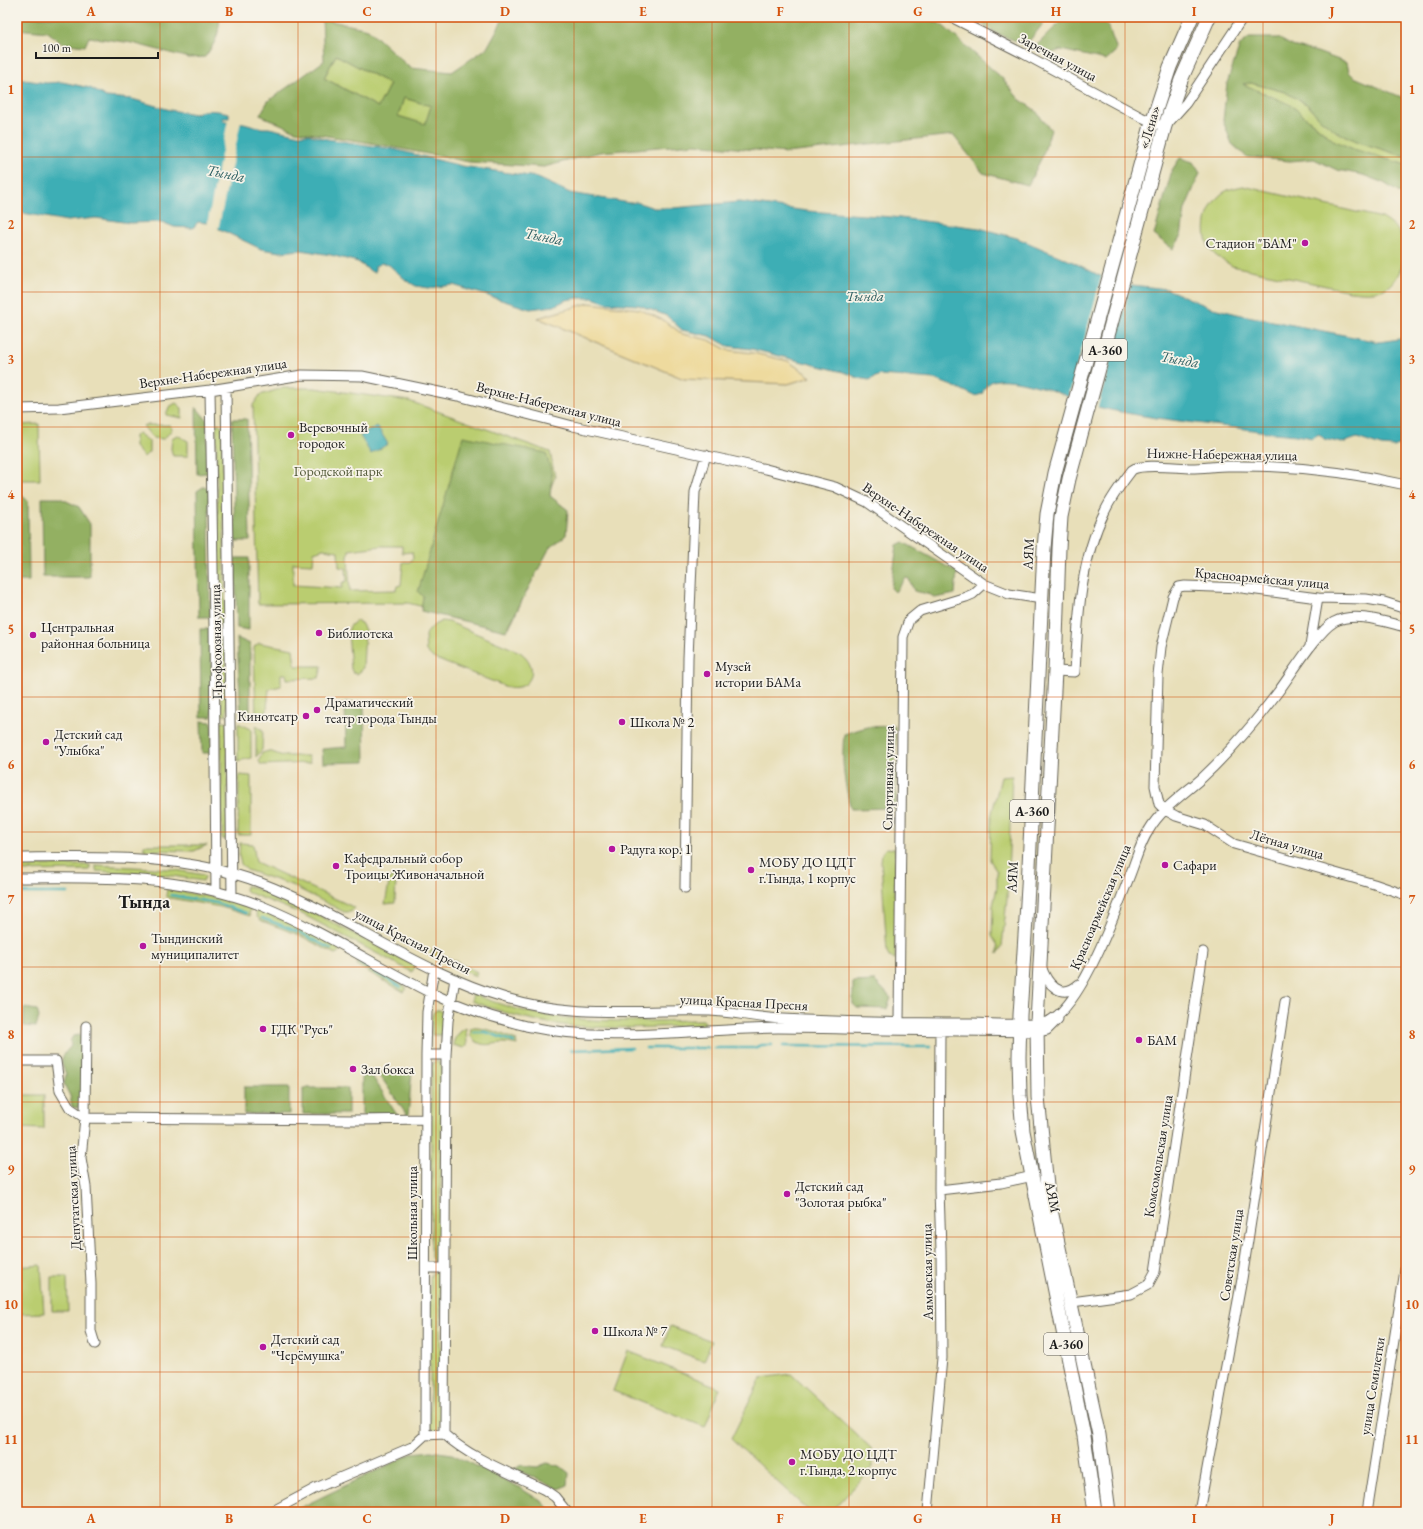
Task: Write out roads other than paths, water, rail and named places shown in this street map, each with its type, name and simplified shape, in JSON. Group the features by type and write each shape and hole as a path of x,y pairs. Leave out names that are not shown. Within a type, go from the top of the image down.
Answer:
{"highway":[{"name":"«Лена»","path":"1117,247 1152,122 1170,67 1192,17"},
{"name":"«Лена»","path":"1132,251 1165,126 1181,80 1209,17"},
{"name":"АЯМ","path":"1095,1512 1088,1453 1023,1131 1020,1096 1019,1028 1028,886 1044,549 1047,514 1056,473 1117,247"},
{"name":"АЯМ","path":"1109,1512 1099,1435 1048,1189 1038,1097 1037,1028 1061,518 1069,479 1132,251"}],"street":[{"name":"Заречная улица","path":"951,17 1152,122 1165,126"},
{"path":"1165,126 1186,103 1243,17"},
{"name":"Верхне-Набережная улица","path":"17,409 59,408 210,390 302,375 362,376 458,396 573,426 706,455 836,487 867,502 984,584 1009,594 1042,599"},
{"name":"Профсоюзная улица","path":"226,388 232,896"},
{"name":"Профсоюзная улица","path":"210,390 216,892"},
{"path":"211,417 227,417"},
{"path":"685,888 688,658 695,492 706,455"},
{"name":"Нижне-Набережная улица","path":"1055,671 1075,672 1081,589 1095,535 1111,500 1135,467 1192,468 1228,466 1283,468 1360,475 1406,485"},
{"name":"Спортивная улица","path":"899,1022 903,637 910,620 920,611 966,597 973,594 984,584"},
{"name":"Красноармейская улица","path":"1165,810 1159,804 1156,786 1159,661 1166,620 1175,591 1179,587 1242,588 1318,598 1366,599 1384,602 1403,608"},
{"path":"1309,649 1318,598"},
{"name":"Красноармейская улица","path":"1019,1028 1037,1028 1051,1020 1068,1005 1085,977 1103,940 1143,840 1152,825 1165,810 1217,764 1275,697 1318,637 1335,622 1345,618 1381,620 1406,628"},
{"name":"Лётная улица","path":"1165,810 1176,816 1205,825 1234,844 1374,884 1406,895"},
{"path":"216,856 232,856"},
{"name":"улица Красная Пресня","path":"17,858 93,857 163,860 232,873 258,882 307,903 434,970 455,979 502,997 557,1010 602,1012 709,1011 780,1019 899,1022 1019,1028"},
{"name":"улица Красная Пресня","path":"17,878 135,879 161,881 232,896 258,904 289,918 450,1001 508,1021 568,1033 660,1035 779,1028 940,1031 1019,1028"},
{"name":"Комсомольская улица","path":"1072,1302 1131,1294 1148,1285 1155,1272 1203,952"},
{"path":"1040,962 1048,982 1058,990 1070,990 1078,985 1085,977"},
{"name":"Школьная улица","path":"424,1435 426,1055 427,1012 434,970"},
{"path":"444,1434 446,1055 450,1001 455,979"},
{"name":"Советская улица","path":"1199,1512 1242,1279 1285,1002"},
{"name":"Депутатская улица","path":"86,1026 85,1118 81,1158 86,1187 89,1232 92,1284 91,1331 95,1344"},
{"name":"Аямовская улица","path":"928,1512 942,1358 942,1250 939,1190 940,1031"},
{"path":"426,1055 446,1055"},
{"path":"17,1061 56,1061 60,1091 70,1108 85,1118 357,1120 426,1119"},
{"path":"939,1190 1001,1183 1033,1176"},
{"name":"улица Семилетки","path":"1367,1512 1406,1264"},
{"path":"426,1268 444,1268"},
{"path":"271,1512 316,1488 412,1447 424,1435 444,1434 472,1455 545,1490 554,1497 567,1512"}],"water":[{"name":"Тында","path":"17,79 46,83 62,82 90,88 106,97 132,99 170,110 195,114 203,111 229,113 229,118 222,118 225,122 244,123 299,135 307,134 327,139 393,149 462,166 536,177 570,193 630,203 636,202 654,208 674,208 739,202 807,211 892,217 979,228 1017,238 1073,262 1114,283 1167,289 1209,307 1237,314 1379,342 1406,338 1406,444 1401,444 1394,447 1381,446 1357,438 1342,443 1324,439 1319,434 1312,438 1133,414 1086,404 1049,389 1016,381 997,380 991,382 985,387 982,394 975,396 934,379 880,375 869,380 752,349 728,346 710,336 682,330 667,316 639,305 607,303 593,298 579,298 566,300 554,306 530,309 453,285 429,288 416,286 407,281 389,265 382,263 375,266 375,272 372,272 358,262 331,255 301,250 280,252 261,249 207,223 198,222 193,228 174,227 162,222 130,223 96,218 67,221 17,212"},
{"path":"377,426 388,444 371,454 360,436"}],"waterway":[{"path":"17,893 68,893"},
{"path":"171,895 217,903 246,913"},
{"path":"262,918 299,932 331,949"},
{"path":"359,963 401,987"},
{"path":"473,1032 486,1032 514,1042"},
{"path":"714,1048 754,1048 761,1045 772,1045"},
{"path":"783,1046 930,1047"},
{"path":"570,1050 632,1048"},
{"path":"646,1048 708,1048"}],"place":[{"name":"Стадион \"БАМ\"","path":"1305,243"},
{"name":"Веревочный городок","path":"291,435"},
{"name":"Библиотека","path":"319,633"},
{"name":"Центральная районная больница","path":"33,635"},
{"name":"Музей истории БАМа","path":"707,674"},
{"name":"Драматический театр города Тынды","path":"317,710"},
{"name":"Кинотеатр","path":"306,716"},
{"name":"Школа № 2","path":"622,722"},
{"name":"Детский сад \"Улыбка\"","path":"46,742"},
{"name":"Радуга кор. 1","path":"612,849"},
{"name":"Сафари","path":"1165,865"},
{"name":"Кафедральный собор Троицы Живоначальной","path":"336,866"},
{"name":"МОБУ ДО ЦДТ г.Тында, 1 корпус","path":"751,870"},
{"name":"Тындинский муниципалитет","path":"143,946"},
{"name":"ГДК \"Русь\"","path":"263,1029"},
{"name":"БАМ","path":"1139,1040"},
{"name":"Зал бокса","path":"353,1069"},
{"name":"Детский сад \"Золотая рыбка\"","path":"787,1194"},
{"name":"Школа № 7","path":"595,1331"},
{"name":"Детский сад \"Черёмушка\"","path":"263,1347"},
{"name":"МОБУ ДО ЦДТ г.Тында, 2 корпус","path":"792,1462"}],"district":[{"name":"Тында","path":"144,901"}],"park label":[{"name":"Городской парк","path":"338,471"}]}
